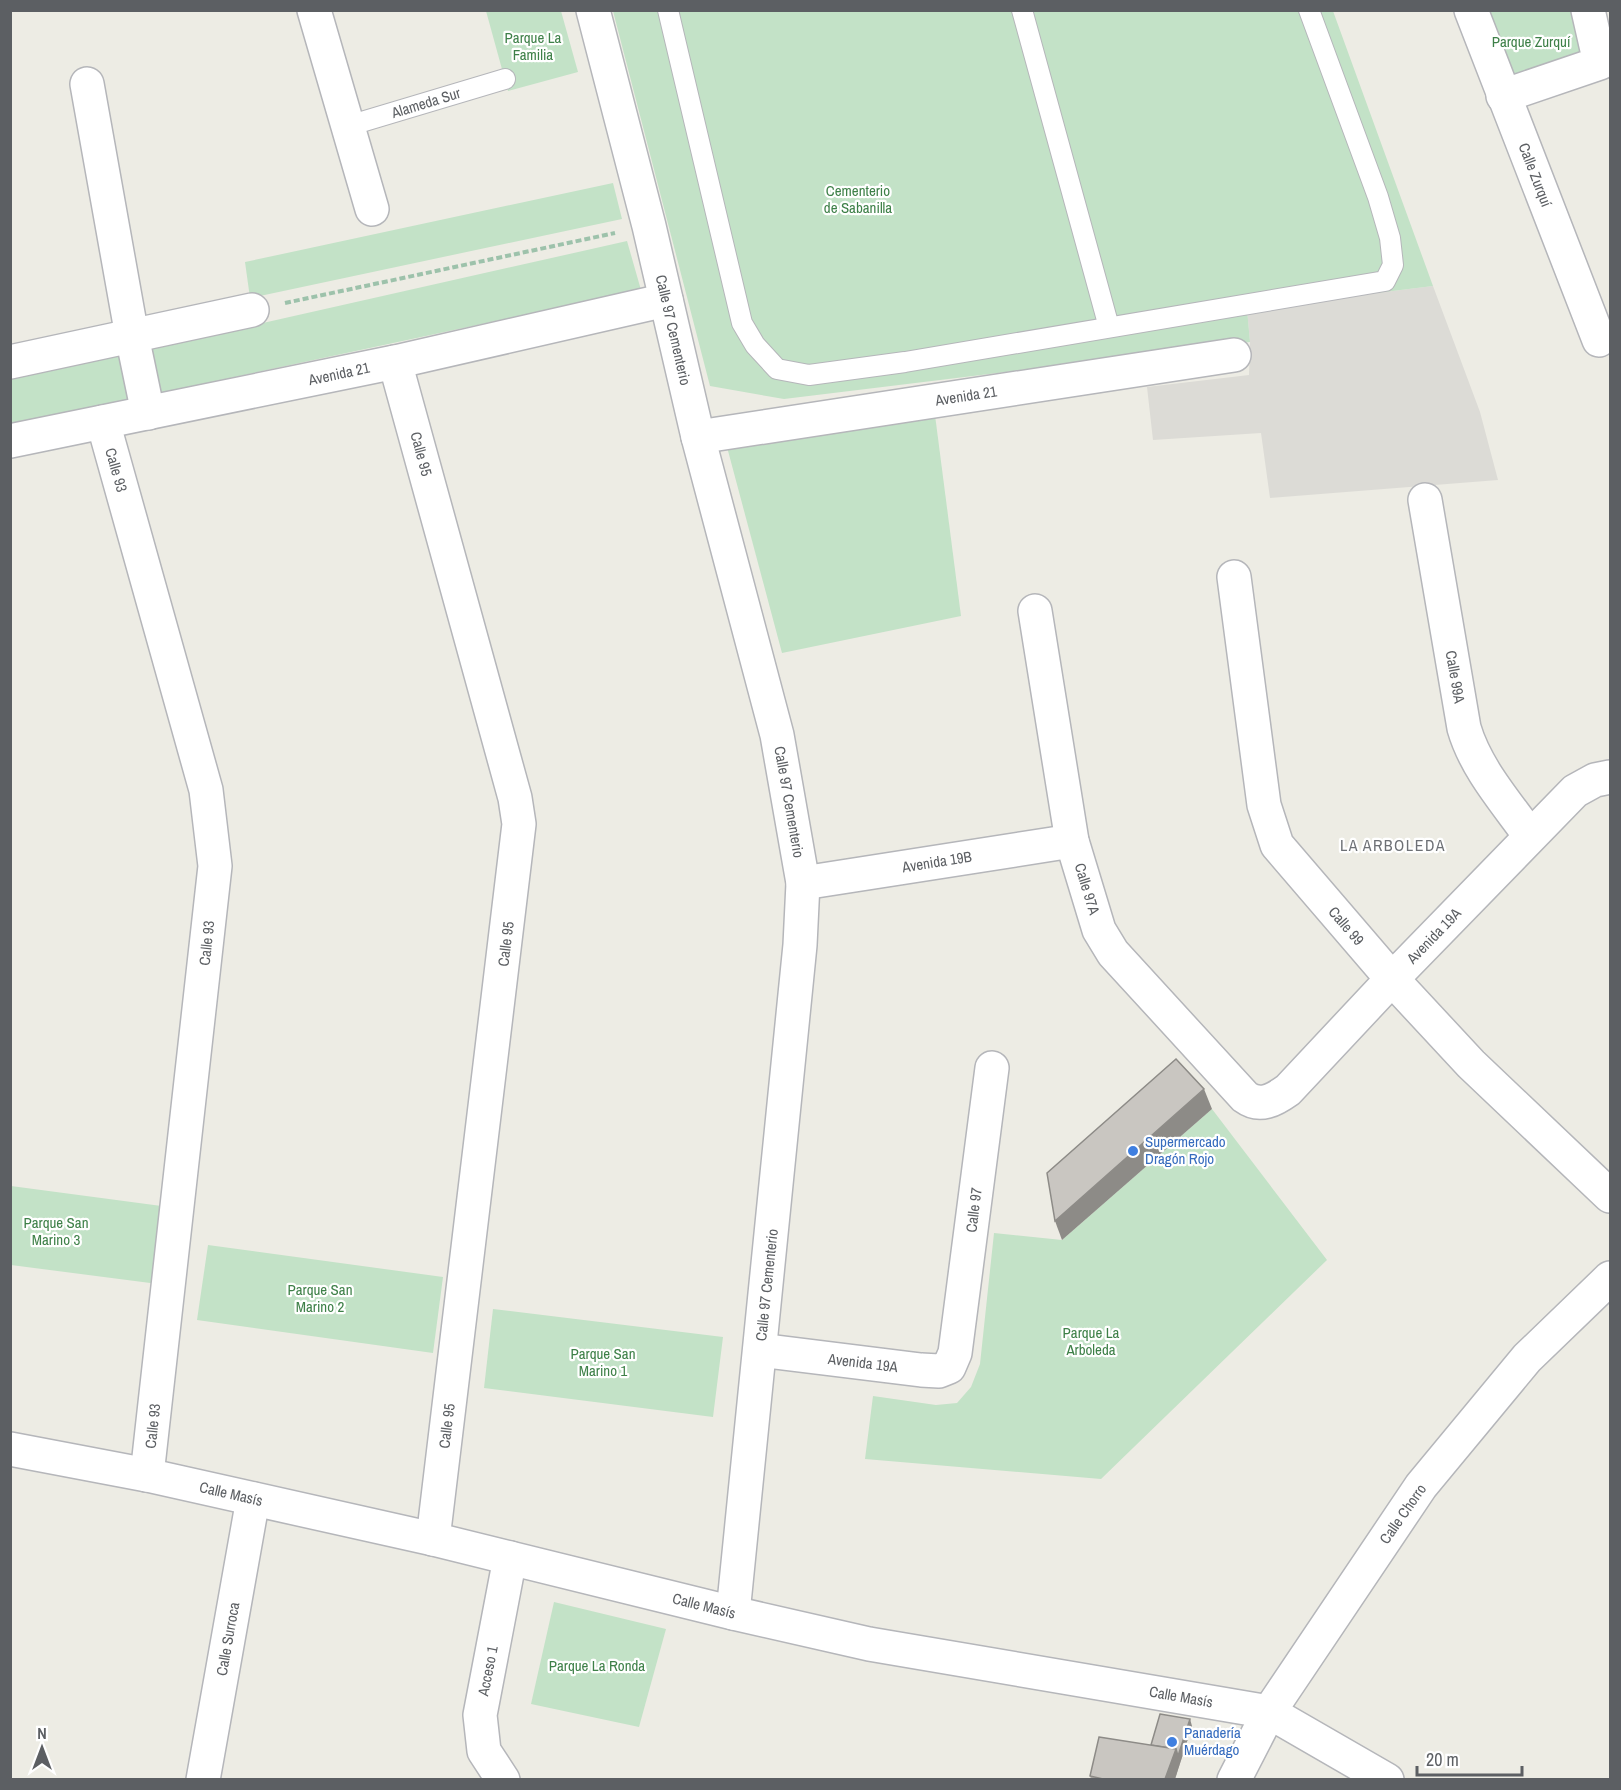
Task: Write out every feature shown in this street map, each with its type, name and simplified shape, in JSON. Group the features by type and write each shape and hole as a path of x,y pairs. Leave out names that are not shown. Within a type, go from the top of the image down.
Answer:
{"street":[{"path":"314,10 372,209"},
{"name":"Calle 97 Cementerio","path":"593,10 649,226 698,437 777,735 803,883 800,945 733,1613"},
{"name":"Calle Zurquí","path":"1471,10 1599,340"},
{"path":"1503,96 1600,63 1588,10"},
{"path":"87,84 148,413"},
{"name":"Avenida 21","path":"10,441 395,362 666,300"},
{"path":"10,362 252,310"},
{"name":"Avenida 21","path":"698,437 1234,355"},
{"name":"Calle 95","path":"395,362 515,798 519,824 433,1539"},
{"name":"Calle 93","path":"103,422 206,790 214,855 213,888 147,1475"},
{"name":"Calle 99A","path":"1425,500 1464,728 1477,761 1530,836"},
{"name":"Calle 99","path":"1234,577 1264,805 1277,845 1392,979 1471,1064 1611,1196"},
{"name":"Calle 97A","path":"1035,611 1072,841 1099,930 1113,953 1245,1097 1250,1101 1263,1103"},
{"name":"Avenida 19A","path":"1263,1103 1288,1090 1392,979 1581,786 1611,777"},
{"name":"Avenida 19B","path":"803,883 1072,841"},
{"name":"Calle 97","path":"955,1353 992,1068"},
{"name":"Calle Chorro","path":"1234,1779 1269,1712 1421,1486 1527,1358 1611,1278"},
{"name":"Avenida 19A","path":"760,1350 939,1371 949,1367 955,1353"},
{"name":"Calle Masís","path":"10,1449 147,1475 433,1539 868,1644 1269,1712 1388,1779"},
{"name":"Calle Surroca","path":"202,1779 253,1499"},
{"name":"Acceso 1","path":"503,1779 484,1751 480,1715 510,1558"}],"lane":[{"path":"668,10 742,323 755,345 777,369 810,375 905,362 1385,280 1393,265 1390,238 1378,197 1309,10"},
{"path":"1022,10 1109,327"},
{"name":"Alameda Sur","path":"348,126 505,79"}],"path":[{"path":"252,310 649,226"}],"shaded area":[{"path":"1433,286 1480,412 1498,480 1270,498 1261,433 1153,440 1147,387 1249,375 1250,342 1247,309"}],"green space":[{"name":"Parque La Familia","path":"486,11 561,11 578,72 508,91"},
{"name":"Cementerio de Sabanilla","path":"613,11 1333,11 1433,286 1247,309 1250,342 784,399 710,386"},
{"name":"Parque Zurquí","path":"1486,11 1574,11 1585,58 1510,83"},
{"path":"613,183 622,219 250,298 245,262"},
{"path":"627,241 641,290 160,393 152,348"},
{"path":"121,355 131,401 11,426 10,378"},
{"path":"935,415 961,616 782,653 727,447"},
{"name":"Parque La Arboleda","path":"1212,1109 1327,1260 1101,1479 865,1459 873,1396 936,1405 957,1403 971,1387 980,1364 994,1233 1062,1240"},
{"name":"Parque San Marino 3","path":"11,1186 169,1207 158,1284 11,1265"},
{"name":"Parque San Marino 2","path":"208,1245 443,1277 433,1353 197,1320"},
{"name":"Parque San Marino 1","path":"493,1309 723,1337 713,1417 484,1388"},
{"name":"Parque La Ronda","path":"554,1602 666,1629 639,1727 531,1704"}],"building":[{"path":"1176,1059 1204,1089 1055,1221 1047,1173"},
{"path":"1160,1714 1190,1719 1178,1756 1176,1749 1151,1745"},
{"path":"1099,1737 1176,1749 1165,1779 1103,1779 1090,1776"}],"place":[{"name":"Supermercado Dragón Rojo","path":"1133,1151"},
{"name":"Panadería Muérdago","path":"1172,1742"}],"district":[{"name":"LA ARBOLEDA","path":"1393,845"}]}
